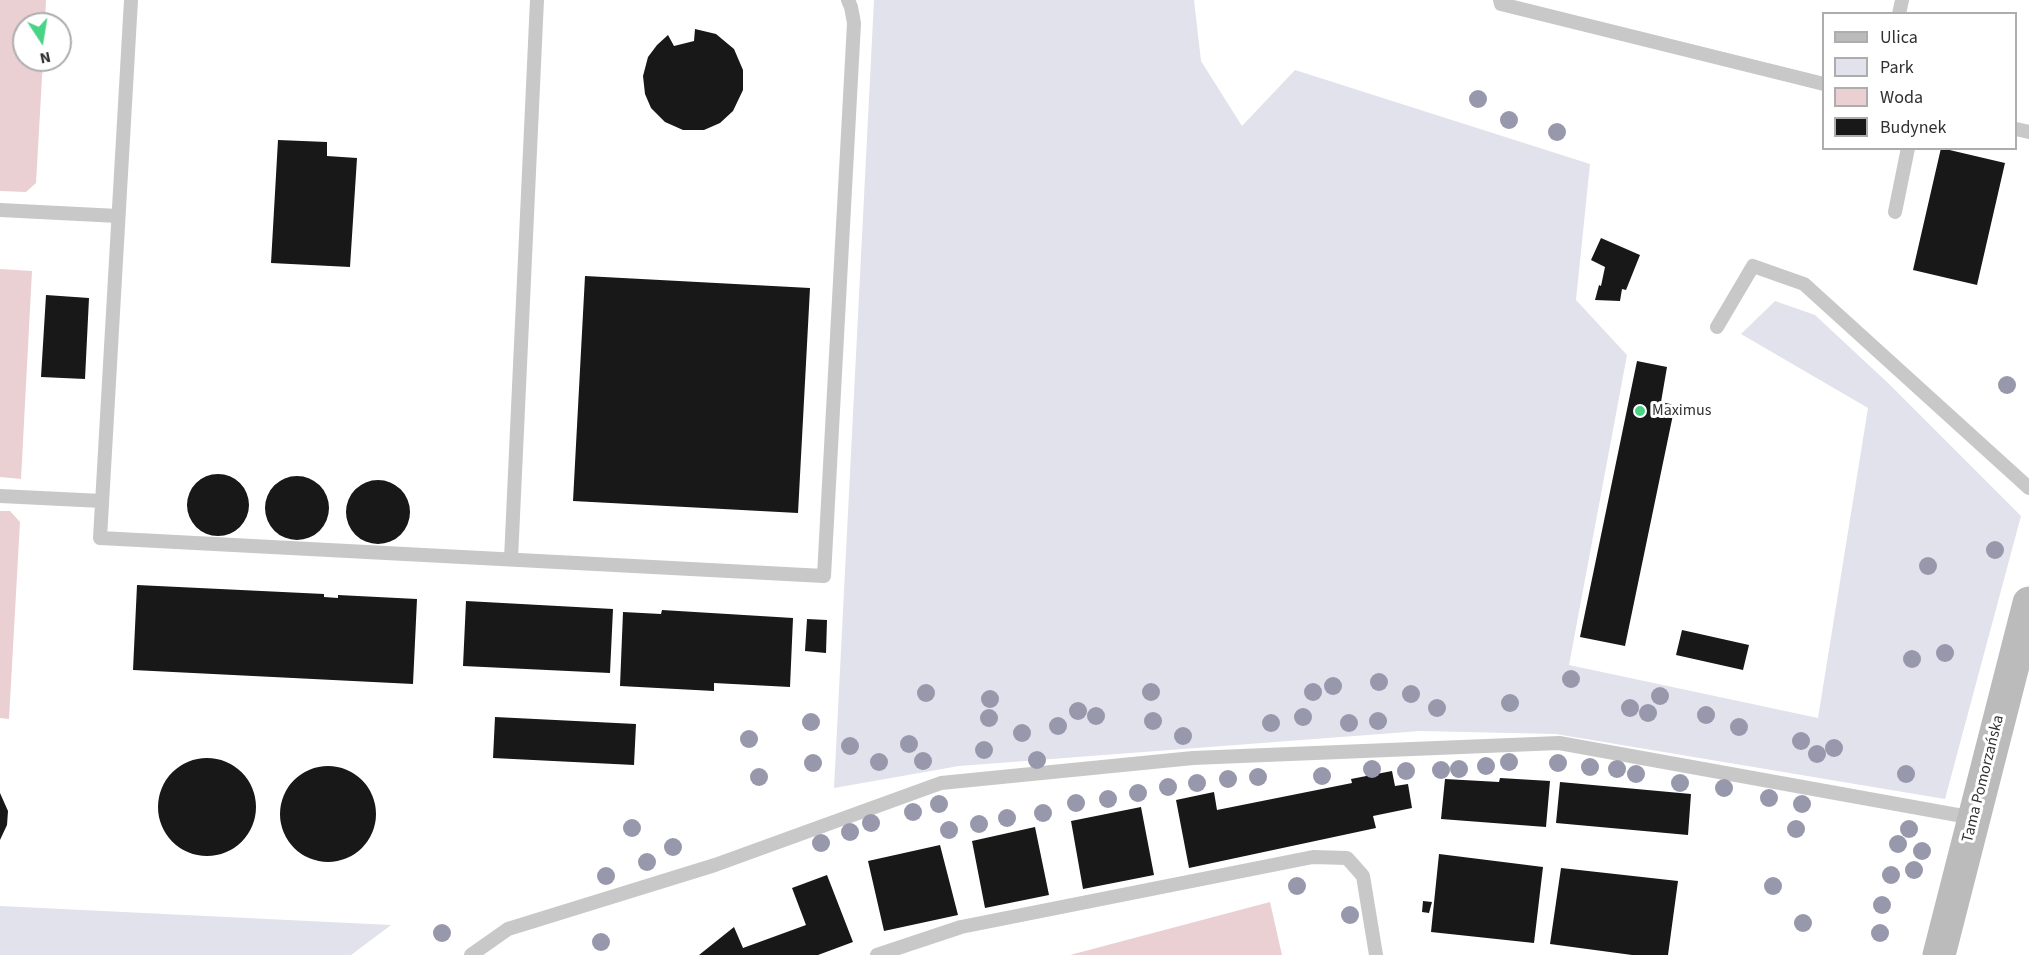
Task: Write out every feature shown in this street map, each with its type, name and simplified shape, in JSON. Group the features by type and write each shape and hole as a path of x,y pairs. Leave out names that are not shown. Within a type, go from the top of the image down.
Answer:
{"street":[{"name":"Tama Pomorzańska","path":"1939,955 2029,603"}],"lane":[{"path":"131,0 100,538 824,576 854,23 848,0"},
{"path":"511,559 537,0"},
{"path":"1500,0 1501,4 1822,84"},
{"path":"1895,212 1908,150"},
{"path":"0,210 118,216"},
{"path":"1717,327 1753,266 1804,284 2029,488"},
{"path":"0,496 102,501"},
{"path":"471,955 508,929 715,865 941,783 1193,758 1559,743 1974,818"},
{"path":"876,955 961,927 1313,857 1347,858 1363,876 1376,955"}],"green space":[{"path":"874,0 1194,0 1201,61 1242,126 1295,70 1590,164 1576,300 1627,355 1569,665 1818,718 1868,408 1741,334 1775,301 1815,315 1888,383 2021,516 1945,799 1556,734 1420,731 959,766 834,788"},
{"path":"0,906 391,925 351,955 0,955"}],"water":[{"path":"0,0 46,0 46,12 12,12 12,72 42,72 36,183 26,192 0,191"},
{"path":"0,269 32,271 21,479 0,477"},
{"path":"0,511 10,511 20,522 9,719 0,718"},
{"path":"1270,902 1282,955 1070,955"}],"building":[{"path":"695,29 716,34 734,49 743,70 743,90 733,111 720,123 704,130 683,130 665,122 651,108 645,94 643,76 648,57 668,35 674,46 694,41"},
{"path":"278,140 327,142 327,156 357,158 350,267 271,263"},
{"path":"1941,150 2005,163 1977,285 1913,270"},
{"path":"1601,238 1640,255 1626,290 1622,289 1620,301 1595,300 1605,267 1591,260"},
{"path":"585,276 810,288 798,513 573,501"},
{"path":"46,295 89,298 85,379 41,377"},
{"path":"1637,361 1667,367 1661,402 1675,405 1625,646 1580,637"},
{"path":"212,474 224,474 240,483 247,493 249,505 247,517 240,527 224,536 212,536 201,531 192,522 187,511 187,499 192,488 201,479"},
{"path":"297,476 315,482 323,490 329,508 323,526 315,534 297,540 279,534 271,526 265,508 271,490 279,482"},
{"path":"378,480 396,486 404,494 410,512 404,530 396,538 378,544 360,538 352,530 346,512 352,494 360,486"},
{"path":"137,585 324,594 324,597 338,598 338,595 417,599 413,684 133,670"},
{"path":"466,601 613,609 610,673 463,666"},
{"path":"662,610 793,618 790,687 714,683 714,691 620,686 623,612 661,614"},
{"path":"807,619 827,620 826,653 805,651"},
{"path":"1682,630 1749,645 1743,670 1676,655"},
{"path":"495,717 636,724 634,765 493,758"},
{"path":"207,758 217,759 234,766 248,780 255,797 255,817 248,834 234,848 217,855 207,856 197,855 180,848 166,834 159,817 158,807 159,797 166,780 180,766 197,759"},
{"path":"328,766 347,769 362,780 373,795 376,814 373,833 362,848 347,859 328,862 309,859 294,848 283,833 280,814 283,795 294,780 309,769"},
{"path":"1392,771 1395,786 1408,784 1412,808 1373,816 1376,828 1189,868 1176,800 1214,792 1217,810 1352,783 1351,779"},
{"path":"1500,778 1550,781 1546,827 1441,819 1445,779 1499,782"},
{"path":"1560,782 1691,794 1688,835 1556,823"},
{"path":"0,793 8,811 7,825 0,840"},
{"path":"1141,807 1154,875 1083,889 1071,821"},
{"path":"1035,827 1049,895 985,908 972,841"},
{"path":"940,845 958,915 884,931 868,861"},
{"path":"1439,854 1543,867 1534,943 1431,932"},
{"path":"1561,868 1678,881 1668,955 1632,955 1550,944"},
{"path":"827,875 853,942 818,955 699,955 734,927 743,948 806,925 792,888"},
{"path":"1423,901 1432,902 1429,913 1422,912"}],"place":[{"name":"Maximus","path":"1640,411"}]}
